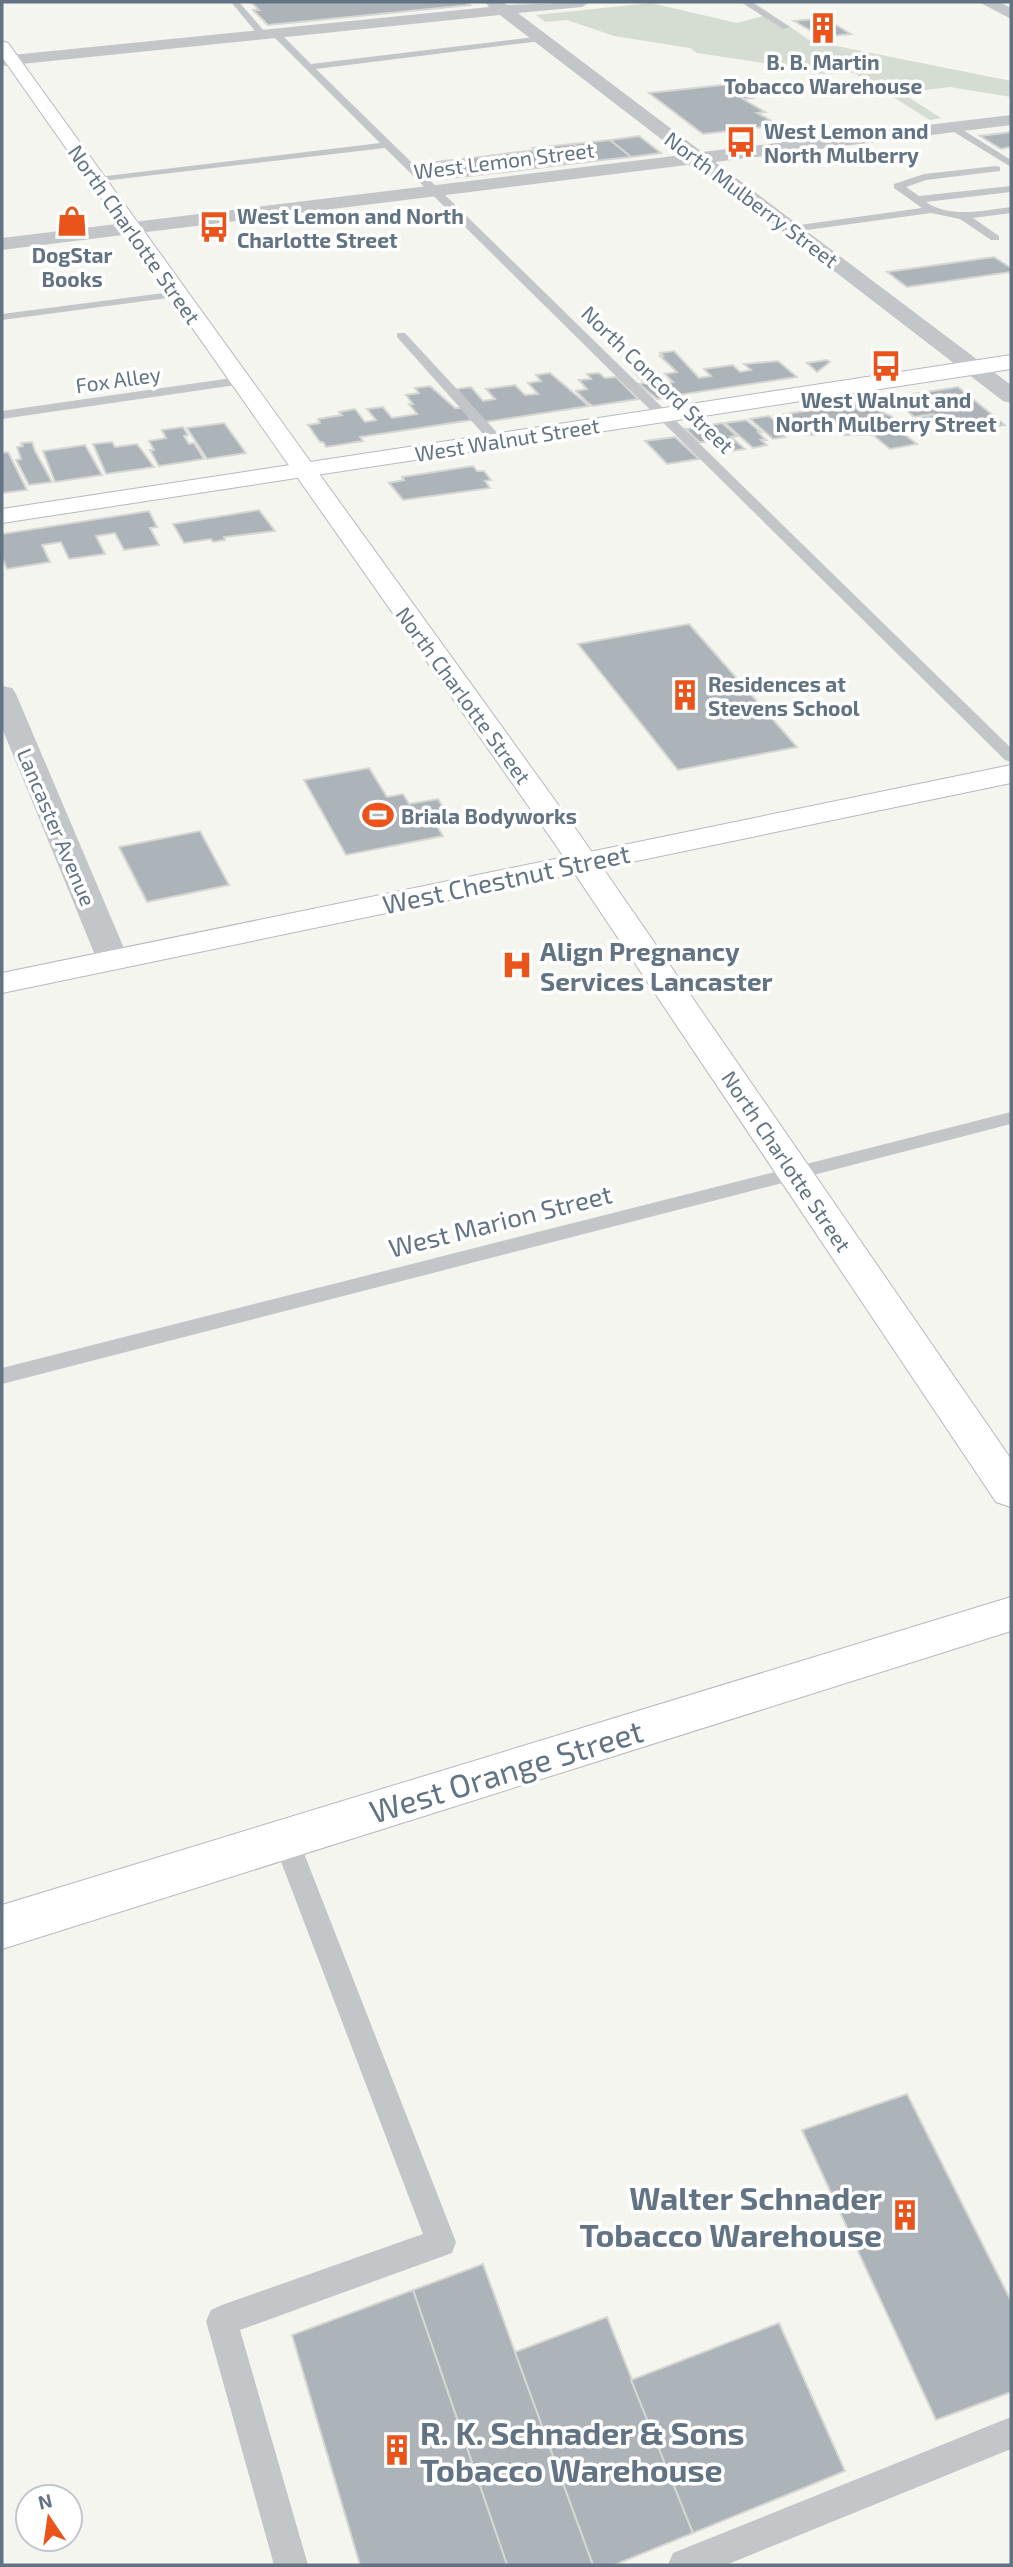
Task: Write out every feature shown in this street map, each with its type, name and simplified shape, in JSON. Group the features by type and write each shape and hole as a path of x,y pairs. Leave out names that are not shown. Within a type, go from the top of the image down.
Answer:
{"main road":[{"name":"North Charlotte Street","path":"5,55 132,228 583,862 1011,1491"},
{"name":"West Walnut Street","path":"2,516 1011,362"},
{"name":"West Chestnut Street","path":"2,984 1011,774"},
{"name":"West Orange Street","path":"2,1927 1011,1614"}],"street":[{"path":"5,55 269,34 498,6 582,2"},
{"path":"987,2 1011,14"},
{"name":"North Mulberry Street","path":"498,6 1011,396"},
{"name":"West Lemon Street","path":"2,244 1011,120"},
{"name":"Lancaster Avenue","path":"2,694 113,960"}],"lane":[{"name":"North Concord Street","path":"235,2 309,67 1011,757"},
{"path":"745,2 786,27"},
{"path":"309,67 541,38"},
{"path":"952,127 1011,164"},
{"path":"97,180 387,145"},
{"path":"931,210 898,186 924,177 996,169"},
{"path":"915,200 1011,189"},
{"path":"792,229 931,210 963,216 1011,210"},
{"path":"963,216 995,238"},
{"path":"2,317 179,294"},
{"path":"401,335 497,441"},
{"name":"Fox Alley","path":"2,415 239,381"},
{"name":"West Marion Street","path":"2,1376 1011,1118"},
{"path":"285,1838 441,2242 222,2321 290,2565"},
{"path":"685,2565 1011,2433"}],"shaded area":[{"path":"741,2 753,2 811,41 1011,81 1011,97 950,87 902,93 941,118 930,120 854,73 813,74 805,69 697,53 690,48 614,36 567,20 545,22 536,15 651,3 737,23 763,16"}],"building":[{"path":"251,2 465,2 470,5 268,25 253,10 259,10"},
{"name":"B. B. Martin Tobacco Warehouse","path":"824,18 851,34 822,37 794,21"},
{"path":"731,84 753,98 743,99 765,112 757,113 772,121 772,126 703,134 649,93"},
{"path":"1011,132 1011,147 1001,149 980,136"},
{"path":"639,136 661,153 631,157 610,140"},
{"path":"610,140 631,157 594,161 573,144"},
{"path":"573,144 594,161 553,166 533,148"},
{"path":"535,150 553,166 521,170 503,154"},
{"path":"503,154 521,170 506,172 488,156"},
{"path":"488,156 506,172 460,177 443,161"},
{"path":"443,161 460,177 442,179 425,164"},
{"path":"994,257 1011,268 1011,272 907,287 887,272"},
{"path":"674,351 699,378 711,376 704,369 733,365 740,372 751,370 744,364 778,361 797,377 678,395 665,383 673,382 665,374 677,372 660,356 663,356 660,353"},
{"path":"827,360 830,362 817,372 807,363"},
{"path":"648,369 676,397 657,399 639,384 645,383 633,371"},
{"path":"550,373 589,406 485,422 456,389 471,387 483,401 495,399 486,389 515,385 525,395 538,394 528,383 541,381 536,375"},
{"path":"599,373 605,378 616,377 638,399 593,406 588,403 576,391 587,389 579,380 591,379 587,374"},
{"path":"430,386 455,408 462,408 472,420 360,437 363,441 326,447 308,425 320,423 318,419 342,415 339,412 355,409 365,422 376,420 367,409 383,407 392,418 417,414 406,395 419,393 415,388"},
{"path":"958,387 1005,425 966,431 957,424 962,423 959,420 926,424 918,417 935,415 914,417 903,407 879,411 891,416 908,431 901,432 917,444 890,449 873,435 843,435 827,422 819,423 832,434 805,435 780,415"},
{"path":"769,416 783,428 777,429 785,437 773,439 750,419"},
{"path":"746,420 761,432 758,432 766,440 761,440 767,445 753,448 725,423"},
{"path":"224,423 246,453 207,459 187,428"},
{"path":"722,423 737,436 731,437 745,449 732,451 721,442 699,442 686,429"},
{"path":"183,427 189,444 194,443 204,459 159,466 150,450 154,450 149,441 166,438 162,430"},
{"path":"675,437 699,459 667,464 645,441"},
{"path":"32,442 52,482 29,485 16,460 21,459 17,447 23,446 21,443"},
{"path":"112,442 115,447 137,444 154,467 106,474 93,444"},
{"path":"85,445 102,475 55,482 43,451"},
{"path":"8,452 27,490 2,493 2,453"},
{"path":"473,466 477,471 484,471 491,480 485,481 490,488 403,500 389,483 404,480 402,477"},
{"path":"259,510 275,531 224,537 225,540 213,542 211,539 184,543 173,524"},
{"path":"149,511 157,527 150,528 159,545 124,550 115,533 96,536 105,554 69,559 61,542 42,545 50,562 7,569 2,558 2,534"},
{"name":"Residences at Stevens School","path":"689,624 797,747 678,770 578,644"},
{"path":"369,768 387,797 403,794 409,804 438,799 449,817 433,820 443,836 346,855 304,780"},
{"path":"200,831 229,885 147,902 119,847"},
{"name":"Walter Schnader Tobacco Warehouse","path":"907,2094 1011,2301 1011,2392 936,2420 802,2130"},
{"path":"483,2264 593,2565 507,2565 413,2290"},
{"name":"R. K. Schnader & Sons Tobacco Warehouse","path":"413,2290 507,2565 360,2565 292,2335"},
{"path":"607,2317 693,2533 614,2565 593,2565 515,2352"},
{"path":"779,2323 845,2471 693,2533 631,2380"}],"place":[{"name":"B. B. Martin Tobacco Warehouse","path":"823,28"},
{"name":"West Lemon and North Mulberry","path":"741,142"},
{"name":"DogStar Books","path":"72,221"},
{"name":"West Lemon and North Charlotte Street","path":"214,227"},
{"name":"West Walnut and North Mulberry Street","path":"886,366"},
{"name":"Residences at Stevens School","path":"685,695"},
{"name":"Briala Bodyworks","path":"378,815"},
{"name":"Align Pregnancy Services Lancaster","path":"517,965"},
{"name":"Walter Schnader Tobacco Warehouse","path":"905,2215"},
{"name":"R. K. Schnader & Sons Tobacco Warehouse","path":"397,2450"}]}
